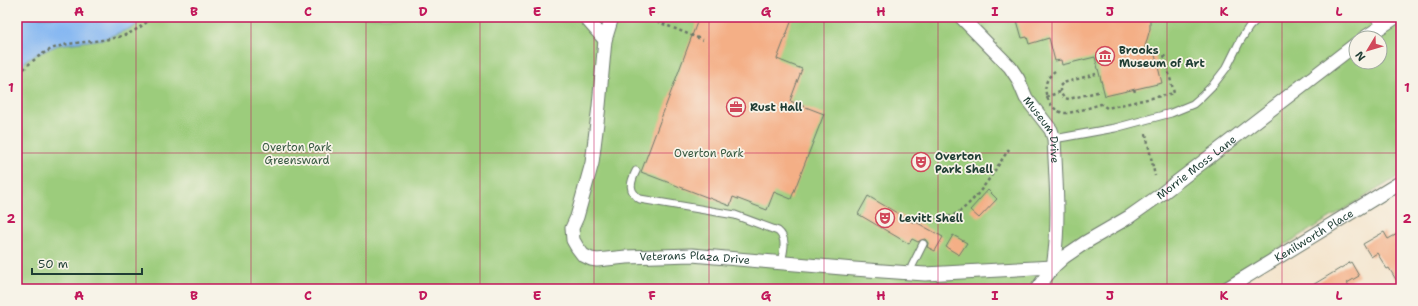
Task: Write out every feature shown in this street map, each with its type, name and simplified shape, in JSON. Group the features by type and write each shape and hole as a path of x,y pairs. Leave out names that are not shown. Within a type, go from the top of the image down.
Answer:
{"street":[{"path":"585,17 605,40"},
{"name":"Veterans Plaza Drive","path":"612,17 605,40 600,106 592,163 577,217 572,228 573,240 583,255 591,259 598,260 626,257 692,255 911,273 1052,267"},
{"name":"Museum Drive","path":"961,17 1018,78 1026,98 1051,130 1054,139 1057,229 1057,245 1052,267"},
{"path":"1371,30 1378,21 1396,17"},
{"name":"Morrie Moss Lane","path":"1037,289 1052,267 1075,249 1129,217 1160,195 1348,50"},
{"name":"Kenilworth Place","path":"1226,289 1401,182"}],"lane":[{"path":"1054,139 1129,124 1171,113 1193,104 1202,97 1227,67 1249,27 1260,17"},
{"path":"636,171 631,181 632,188 634,195 640,199 734,216 778,231 784,242 781,263"},
{"path":"911,273 912,266 922,244"}],"path":[{"path":"17,79 29,64 59,46 120,37 136,30 153,17"},
{"path":"646,17 703,40"},
{"path":"1055,71 1046,82 1045,90 1046,97 1052,106 1058,111 1067,113 1101,104 1107,108 1174,93 1164,55"},
{"path":"1096,74 1063,83 1060,86 1060,92 1064,98 1069,99 1101,90"},
{"path":"1046,97 1060,92"},
{"path":"1146,134 1155,176"},
{"path":"936,218 951,216 965,206 983,188 1009,149"},
{"path":"625,289 652,287 694,289"}],"green space":[{"name":"Overton Park","path":"17,17 1401,17 1401,175 1212,289 17,289"}],"water":[{"path":"17,17 146,17 134,27 103,39 58,45 27,59 17,74"}],"building":[{"name":"Rust Hall","path":"699,17 793,17 777,59 802,69 790,101 824,114 791,199 774,192 767,210 733,197 730,206 641,172"},
{"name":"Brooks Museum of Art","path":"1016,17 1150,17 1150,29 1143,54 1154,51 1162,83 1105,96 1095,57 1062,65 1061,60 1055,61 1049,38 1029,44 1027,37 1022,38"},
{"path":"988,190 997,199 979,218 970,210"},
{"name":"Levitt Shell","path":"868,196 914,223 914,221 943,237 935,251 927,247 928,243 925,239 918,242 912,239 909,244 858,214"},
{"path":"1384,232 1388,239 1401,232 1401,288 1389,268 1387,269 1377,253 1371,257 1363,244"},
{"path":"953,235 967,243 959,255 946,247"},
{"path":"1351,262 1359,276 1347,283 1350,289 1306,289"}],"place":[{"name":"Brooks Museum of Art","path":"1105,56"},
{"name":"Rust Hall","path":"736,107"},
{"name":"Overton Park Shell","path":"921,162"},
{"name":"Levitt Shell","path":"885,218"}],"park label":[{"name":"Overton Park Greensward","path":"297,153"}]}
